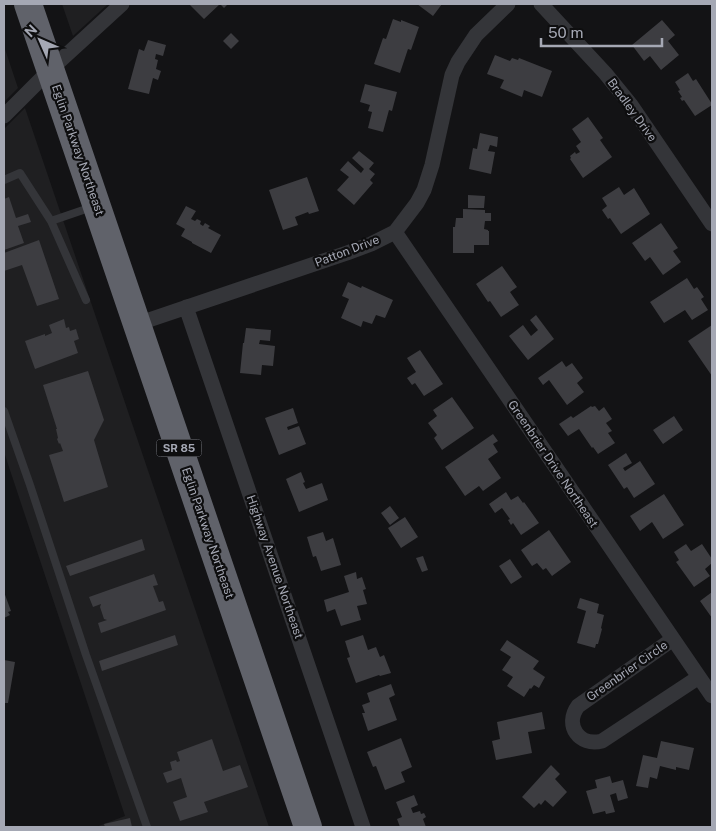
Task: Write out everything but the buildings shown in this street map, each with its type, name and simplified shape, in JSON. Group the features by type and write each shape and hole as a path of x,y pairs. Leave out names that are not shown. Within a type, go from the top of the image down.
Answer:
{"highway":[{"name":"SR 85","path":"28,4 51,69"},
{"name":"Eglin Parkway Northeast","path":"51,69 308,827"}],"street":[{"path":"4,116 51,69 122,4"},
{"name":"Patton Drive","path":"137,324 347,253 371,244 394,232 417,203 424,190 432,165 452,75 458,62 476,35 508,4"},
{"name":"Bradley Drive","path":"541,4 606,73 631,105 712,224"},
{"name":"Greenbrier Drive Northeast","path":"394,232 712,696"},
{"name":"Highway Avenue Northeast","path":"186,307 363,827"},
{"name":"Greenbrier Circle","path":"673,639 578,706 574,711 572,723 576,734 585,741 596,743 602,741 699,676"}],"lane":[{"path":"4,180 20,173 51,221 86,300"},
{"path":"51,221 97,205"},
{"path":"4,411 86,655 147,827"}],"shaded area":[{"path":"62,4 108,4 73,36"},
{"path":"4,46 18,88 4,102"},
{"path":"25,108 269,827 96,827 125,816 4,452 4,129"}]}
